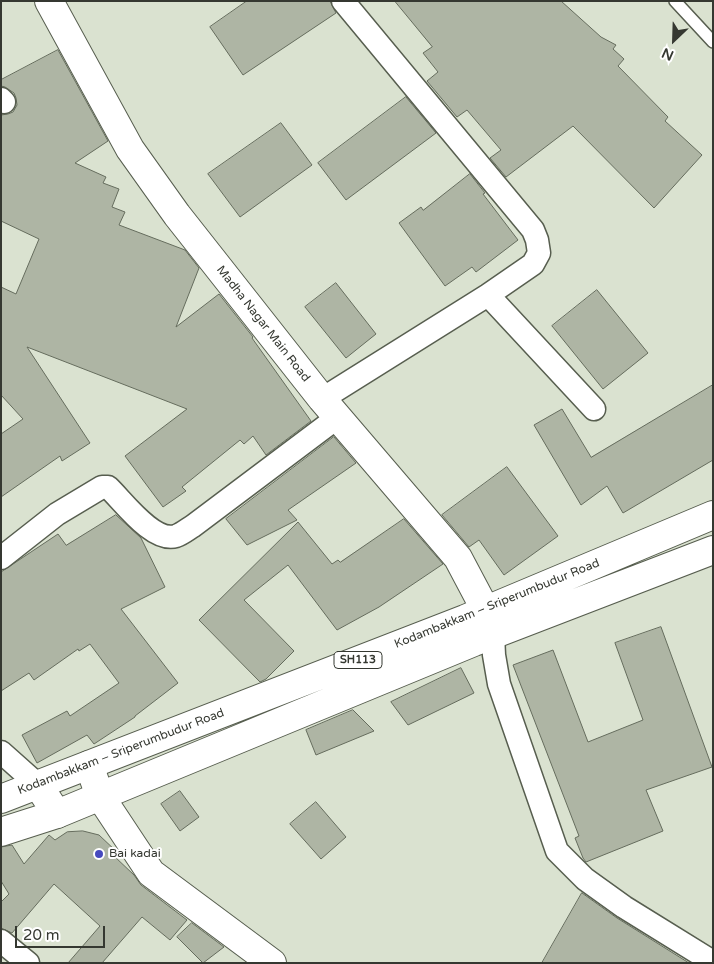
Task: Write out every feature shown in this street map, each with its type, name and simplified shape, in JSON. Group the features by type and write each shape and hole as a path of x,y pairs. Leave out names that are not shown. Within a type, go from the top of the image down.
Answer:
{"main road":[{"name":"Madha Nagar Main Road","path":"49,1 130,149 176,215 330,408 458,558 489,622"},
{"name":"Kodambakkam – Sriperumbudur Road","path":"1,832 57,814 100,796 489,622 713,515"},
{"name":"Kodambakkam – Sriperumbudur Road","path":"1,798 456,622 489,622 713,550"},
{"path":"89,765 100,796 151,873 272,963"},
{"path":"38,785 57,814"}],"street":[{"path":"1,558 56,514 102,487 108,487 146,526 161,536 175,536 193,526 330,408 533,264 538,253 537,240 533,230 343,1"},
{"path":"488,295 594,409"},
{"path":"489,622 498,684 557,851 585,879 624,907 713,962"},
{"path":"1,752 38,785"},
{"path":"1,942 28,963"}],"lane":[{"path":"675,1 713,42"}],"building":[{"path":"247,1 330,1 336,13 243,75 210,27"},
{"path":"395,1 561,1 601,37 616,45 613,49 624,59 618,66 668,117 665,121 702,155 654,208 573,126 506,177 490,158 501,150 467,110 457,117 427,81 438,72 423,53 432,47"},
{"path":"58,50 108,141 75,163 106,177 103,183 119,189 112,207 125,212 119,225 185,250 199,268 176,327 219,294 253,337 311,421 266,455 253,436 244,444 240,440 182,487 186,491 163,507 125,456 187,409 27,347 90,443 62,461 60,456 1,497 1,434 23,419 1,395 1,287 16,294 39,239 1,221 1,115 13,112 17,105 14,93 1,86 1,80"},
{"path":"406,97 436,133 346,200 318,163"},
{"path":"281,123 312,165 240,217 208,174"},
{"path":"470,174 518,240 476,272 472,267 445,286 399,223 421,207 423,210"},
{"path":"336,283 376,334 346,358 305,307"},
{"path":"597,290 648,353 603,389 552,326"},
{"path":"713,385 713,460 623,513 607,486 581,505 534,425 562,409 591,457"},
{"path":"334,437 356,463 288,510 297,520 247,545 226,519"},
{"path":"507,467 558,536 504,575 479,540 469,547 442,515"},
{"path":"116,515 141,538 165,587 121,609 178,683 135,717 94,744 87,735 37,763 22,735 67,711 70,716 119,683 90,644 79,651 78,649 34,680 29,673 1,691 1,572 58,534 66,545"},
{"path":"404,519 443,564 379,607 337,630 288,565 244,600 294,651 266,679 260,682 199,620 298,522 332,564 338,560 340,562"},
{"path":"661,627 712,767 646,790 663,831 586,862 575,838 579,836 513,665 553,650 588,742 643,720 615,643"},
{"path":"461,668 474,693 408,725 391,702"},
{"path":"353,710 374,731 316,755 306,730"},
{"path":"180,791 199,817 180,831 161,804"},
{"path":"316,802 346,837 321,859 290,824"},
{"path":"83,831 99,835 117,852 114,856 134,875 141,885 187,920 170,940 142,917 102,963 68,963 100,926 54,884 12,933 1,928 1,902 9,894 1,881 1,847 12,845 24,864 49,835 55,840 67,832"},
{"path":"582,893 617,918 689,963 542,963"},
{"path":"192,923 224,947 203,963 177,937"}],"place":[{"name":"Bai kadai","path":"99,854"}]}
